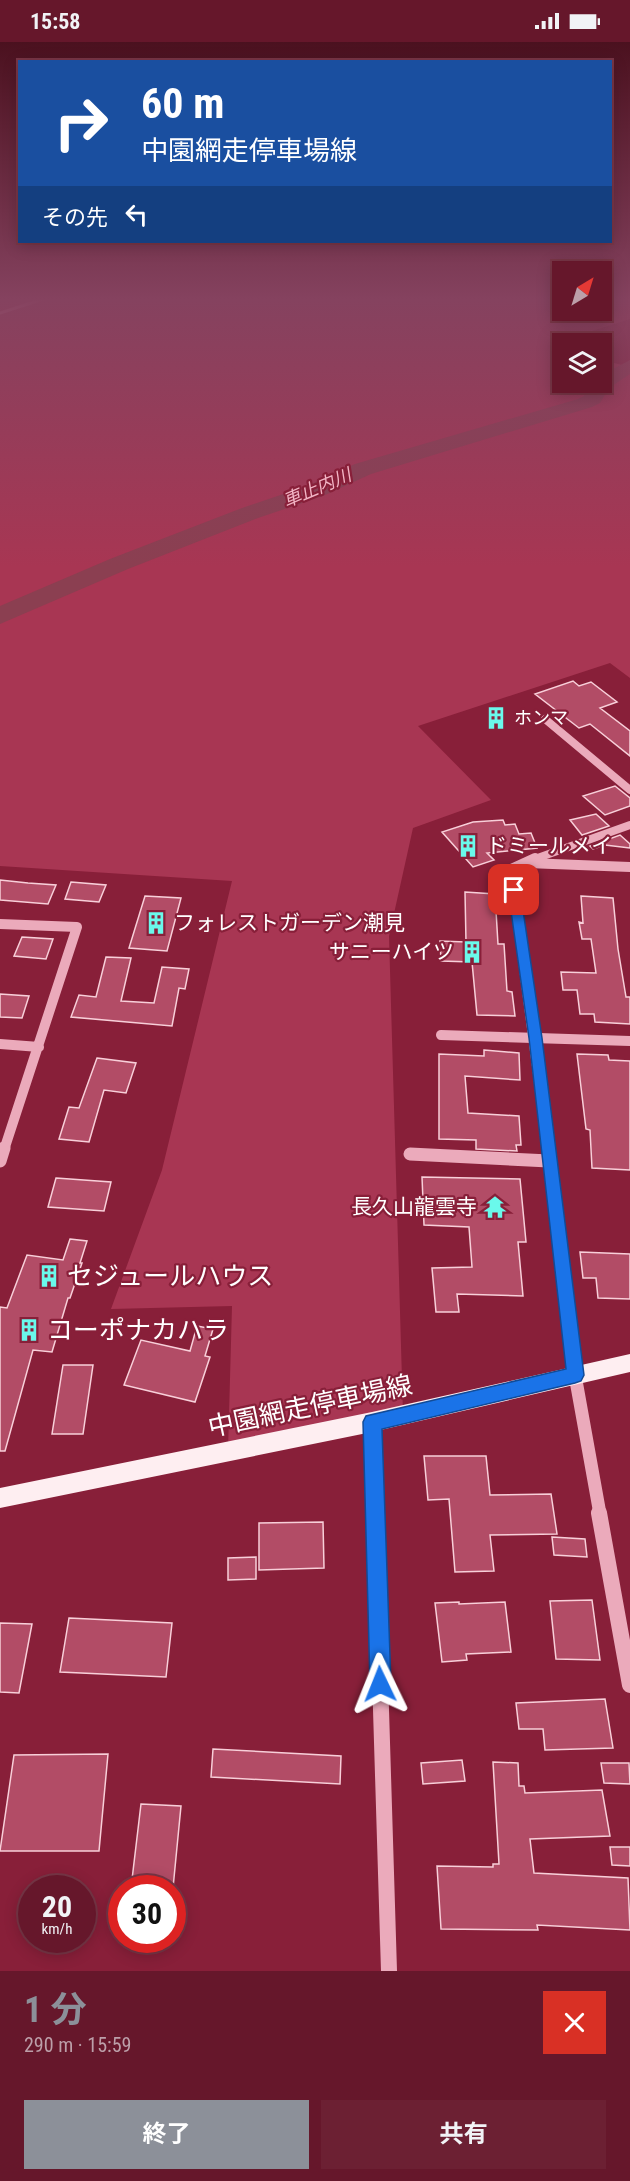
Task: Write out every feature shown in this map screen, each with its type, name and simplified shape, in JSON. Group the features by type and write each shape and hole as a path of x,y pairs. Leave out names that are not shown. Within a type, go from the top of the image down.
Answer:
{"main road":[{"name":"中園網走停車場線","path":"0,1498 372,1422 630,1363"}],"street":[{"path":"545,719 630,790"},
{"path":"630,825 521,863 511,869 536,1038 575,1375 630,1685"},
{"path":"521,863 630,867"},
{"path":"0,924 77,927 0,1161"},
{"path":"441,1035 630,1041"},
{"path":"0,1044 39,1047"},
{"path":"411,1154 549,1161"},
{"path":"372,1422 389,1971"}],"shaded area":[{"path":"0,387 552,387 552,393 612,393 612,387 630,387 630,678 610,663 418,726 491,800 413,828 389,936 403,1414 228,1451 232,1306 111,1309 162,1170 232,881 0,866"}],"building":[{"path":"573,681 579,686 591,682 617,702 600,708 630,731 630,756 590,724 579,728 535,694"},
{"path":"615,786 630,798 630,806 605,815 583,796"},
{"path":"596,814 609,826 582,835 570,820"},
{"path":"503,820 505,825 515,824 519,834 531,833 537,848 487,853 494,860 473,867 442,832 473,822"},
{"path":"620,835 630,844 630,848 605,845 593,849 590,846"},
{"path":"0,880 56,885 48,904 0,900"},
{"path":"71,882 106,885 99,902 65,899"},
{"path":"465,892 495,894 498,944 504,944 507,991 512,992 515,1016 477,1015 472,962 441,961 440,941 466,942"},
{"name":"フォレストガーデン潮見","path":"145,896 181,898 167,951 129,948"},
{"path":"581,896 613,898 626,997 630,997 630,1024 595,1022 594,1014 580,1014 577,990 563,990 561,972 596,973 591,939 582,939 579,922 583,923"},
{"path":"22,937 53,939 46,959 14,956"},
{"path":"106,957 131,958 121,1001 154,1003 162,967 189,969 185,989 179,988 172,1026 71,1017 79,995 96,997"},
{"path":"0,994 29,996 22,1018 0,1017"},
{"path":"484,1050 519,1053 520,1080 465,1076 468,1113 519,1116 521,1145 516,1145 517,1151 476,1149 476,1140 439,1139 439,1054 484,1056"},
{"path":"577,1054 608,1055 609,1060 630,1061 630,1170 592,1168 590,1130 586,1129"},
{"path":"97,1058 136,1063 126,1093 104,1090 89,1142 59,1139 69,1107 79,1108"},
{"path":"422,1177 520,1179 526,1242 518,1242 523,1296 457,1294 459,1312 436,1312 432,1268 472,1267 469,1227 424,1225"},
{"path":"56,1178 111,1182 104,1211 48,1207"},
{"path":"70,1239 87,1241 80,1263 82,1263 70,1298 68,1298 52,1352 33,1350 5,1451 0,1451 0,1307 7,1308 27,1255 63,1260"},
{"path":"580,1252 630,1254 630,1299 598,1298 596,1278 583,1278"},
{"path":"197,1326 213,1329 205,1356 210,1357 195,1402 124,1385 141,1340 190,1351"},
{"path":"63,1365 93,1365 83,1434 52,1434"},
{"path":"424,1456 486,1456 490,1495 551,1494 557,1534 490,1535 494,1571 455,1572 449,1499 428,1500"},
{"path":"323,1522 324,1568 259,1570 259,1523"},
{"path":"552,1537 585,1539 587,1557 554,1555"},
{"path":"256,1557 256,1579 228,1580 228,1558"},
{"path":"592,1600 600,1660 556,1659 550,1601"},
{"path":"459,1602 459,1604 505,1602 511,1652 466,1654 467,1660 442,1662 435,1603"},
{"path":"69,1618 172,1623 166,1677 60,1672"},
{"path":"0,1623 32,1624 19,1693 0,1692"},
{"path":"605,1699 613,1748 545,1750 543,1729 519,1729 516,1703"},
{"path":"213,1749 341,1756 340,1784 211,1777"},
{"path":"108,1754 99,1851 0,1851 14,1755"},
{"path":"462,1760 465,1781 423,1784 421,1763"},
{"path":"493,1762 518,1763 519,1786 524,1786 525,1793 602,1790 610,1836 530,1839 534,1873 628,1878 630,1930 537,1925 538,1930 441,1929 437,1866 493,1867 493,1864 499,1864"},
{"path":"601,1763 629,1763 630,1784 604,1783"},
{"path":"141,1804 181,1806 174,1875 133,1875"},
{"path":"610,1847 630,1847 630,1866 612,1865"}],"waterway":[{"name":"車止内川","path":"0,616 119,564 250,513 315,491 363,469 585,403 593,399 600,387"}],"place":[{"name":"ホンマ","path":"496,718"},
{"name":"ドミールメイ","path":"468,846"},
{"name":"フォレストガーデン潮見","path":"156,923"},
{"name":"サニーハイツ","path":"472,952"},
{"name":"長久山龍雲寺","path":"495,1207"},
{"name":"セジュールハウス","path":"49,1276"},
{"name":"コーポナカハラ","path":"29,1330"}],"route":[{"path":"380,1684 372,1422 575,1375 536,1038 514,890"}]}
